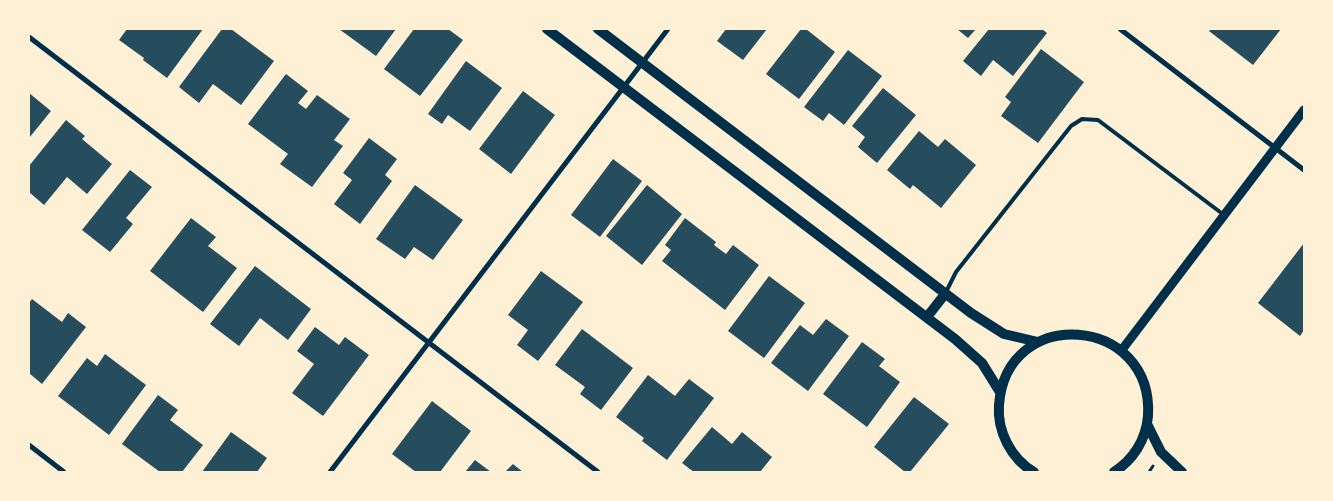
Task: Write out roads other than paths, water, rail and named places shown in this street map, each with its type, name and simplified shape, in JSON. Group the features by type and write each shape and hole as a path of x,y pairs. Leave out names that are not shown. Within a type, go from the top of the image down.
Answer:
{"main road":[{"path":"547,29 955,339 982,363 1000,392"},
{"path":"598,29 971,313 1004,334 1038,342"},
{"path":"927,317 945,294"},
{"path":"1029,471 1013,454 1002,434 998,414 1000,392 1005,377 1013,363 1024,351 1038,342 1055,336 1081,334 1106,341 1121,351 1135,366 1144,384 1149,404 1147,424 1142,441 1133,456 1114,472"},
{"path":"1147,424 1161,452 1182,472"}],"street":[{"path":"330,472 668,29"},
{"path":"1120,29 1304,170"},
{"path":"29,37 598,472"},
{"path":"1121,351 1304,110"},
{"path":"29,445 64,472"}],"lane":[{"path":"945,294 956,272 1071,126 1082,119 1098,120 1224,215"}]}
